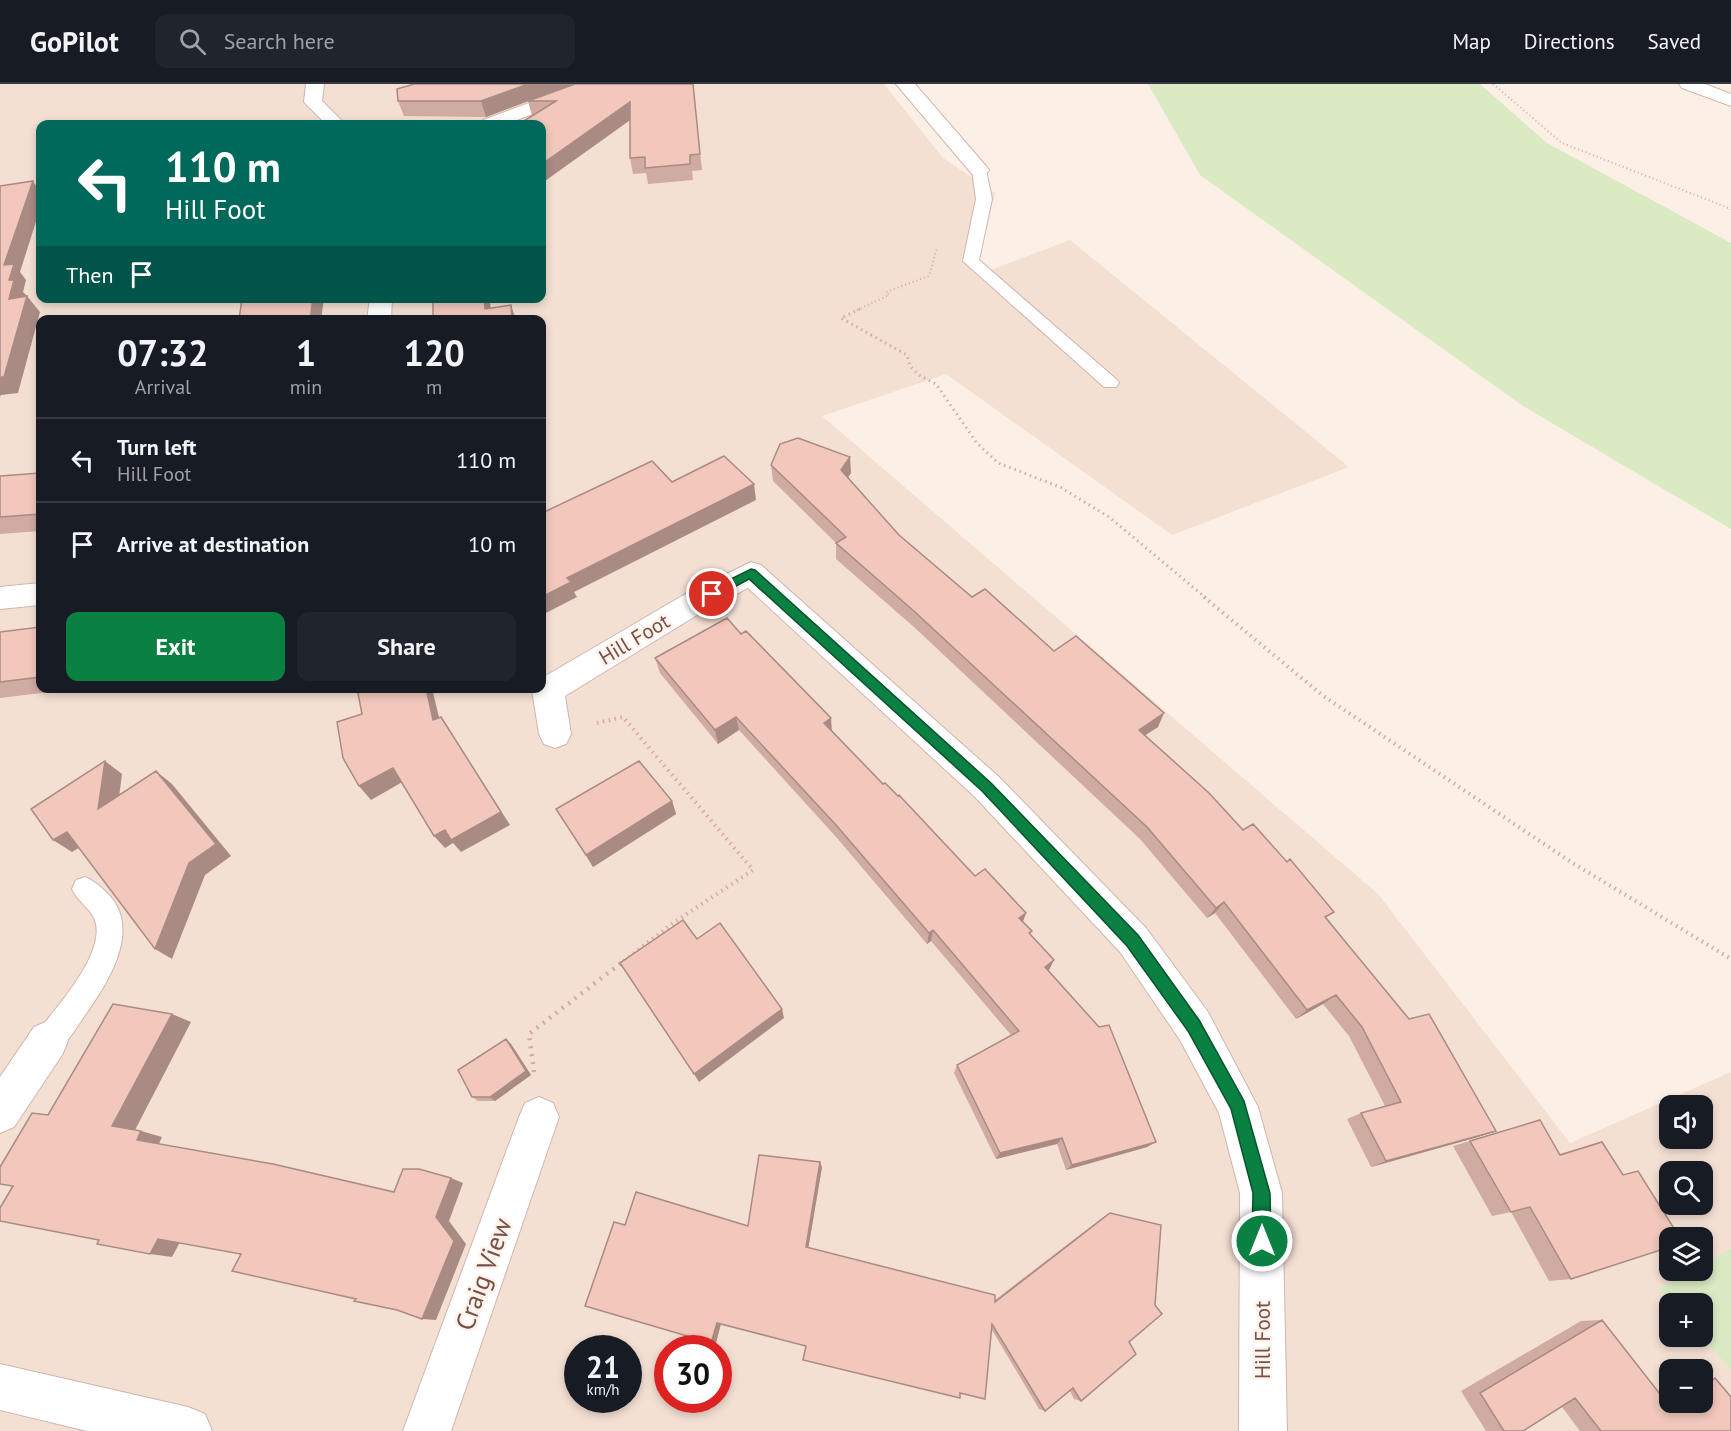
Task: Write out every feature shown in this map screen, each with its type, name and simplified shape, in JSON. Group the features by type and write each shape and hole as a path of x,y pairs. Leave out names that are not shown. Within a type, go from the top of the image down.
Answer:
{"street":[{"path":"315,84 313,102 332,120"},
{"path":"501,120 597,84"},
{"path":"905,84 979,170"},
{"path":"1688,84 1731,99"},
{"name":"Hill Foot","path":"555,734 548,690 692,604 751,573 987,787 1133,940 1194,1026 1238,1107 1261,1193 1263,1431"},
{"path":"0,598 36,594"},
{"path":"0,1113 48,1041"},
{"name":"Craig View","path":"427,1431 539,1117"},
{"path":"0,1387 188,1431"}],"lane":[{"path":"979,170 984,199 971,261 1110,384"},
{"path":"48,1041 92,979 109,943 110,927 105,911 85,890"}],"path":[{"path":"1492,84 1562,143 1731,209"},
{"path":"938,244 929,276 913,280 896,290 886,292 889,296 841,318 907,355 910,366 919,375 936,384 976,442 998,463 1060,487 1109,517 1322,695 1571,862 1731,959"},
{"path":"539,1117 529,1034 670,925 753,870 623,717 555,734"}],"shaded area":[{"path":"0,84 884,84 943,158 995,193 978,259 988,271 1070,240 1349,467 1172,535 946,374 822,416 1378,894 1570,1143 1659,1104 1659,1149 1713,1149 1713,1095 1679,1095 1731,1072 1731,1248 1713,1258 1713,1227 1659,1227 1659,1281 1672,1281 1658,1289 1662,1293 1659,1293 1659,1347 1710,1347 1731,1369 1731,1431 0,1431"}],"green space":[{"path":"1148,84 1480,84 1547,143 1731,243 1731,529 1523,406 1200,175"},
{"path":"1731,1248 1731,1369 1710,1347 1713,1347 1713,1293 1662,1293 1658,1289 1672,1281 1713,1281 1713,1258"}],"building":[{"path":"414,84 528,84 481,101 398,101 397,89"},
{"path":"575,84 693,84 700,154 690,155 690,164 645,168 645,157 630,158 630,102 546,161 546,120 525,120 556,101 528,101"},
{"path":"33,181 4,265 14,264 9,280 14,280 9,299 27,296 4,377 0,377 0,186"},
{"path":"241,303 312,303 311,315 240,315"},
{"path":"433,303 484,303 485,309 511,305 512,315 433,315"},
{"path":"798,438 850,457 841,470 899,535 972,597 985,589 1054,651 1076,636 1164,713 1139,730 1209,793 1243,830 1253,824 1287,862 1290,859 1334,912 1325,917 1409,1019 1429,1014 1496,1131 1386,1161 1361,1113 1401,1102 1362,1027 1336,995 1307,1010 1224,902 1216,908 1147,827 915,612 836,543 846,537 771,465 780,444"},
{"path":"724,456 754,484 567,578 571,582 546,595 546,511 652,461 672,482"},
{"path":"36,473 36,514 0,517 0,476"},
{"path":"727,618 741,634 746,631 831,718 824,723 883,784 885,783 899,795 975,876 985,869 1026,913 1019,918 1032,931 1029,933 1054,960 1045,967 1099,1027 1109,1025 1156,1142 1072,1165 1062,1138 1000,1153 957,1065 1019,1031 933,930 929,933 836,825 736,717 715,730 655,658"},
{"path":"36,628 36,678 0,682 0,632"},
{"path":"358,693 427,693 433,720 441,717 501,812 451,840 445,830 434,836 393,768 359,786 343,758 337,722 362,714"},
{"path":"105,761 98,809 156,771 216,844 189,863 155,949 67,832 53,840 31,809"},
{"path":"639,761 672,801 586,855 556,809"},
{"path":"683,920 697,939 720,923 782,1009 694,1074 620,963"},
{"path":"113,1004 172,1014 112,1126 141,1131 137,1140 273,1164 394,1192 403,1169 419,1169 451,1178 436,1217 454,1241 422,1319 397,1310 354,1301 356,1299 232,1271 241,1254 158,1239 150,1254 97,1244 99,1240 0,1221 0,1208 13,1186 0,1184 0,1167 32,1113 48,1115"},
{"path":"506,1039 526,1071 490,1097 472,1097 458,1070"},
{"path":"1540,1120 1560,1155 1602,1142 1623,1175 1638,1171 1659,1204 1659,1215 1666,1215 1673,1227 1659,1227 1659,1251 1571,1279 1530,1207 1511,1212 1470,1141"},
{"path":"759,1155 820,1162 806,1247 995,1295 995,1302 1110,1213 1161,1225 1155,1305 1162,1314 1129,1342 1136,1354 1081,1401 1073,1388 1045,1411 992,1324 985,1399 960,1393 960,1398 803,1360 806,1346 717,1323 713,1335 684,1335 585,1306 614,1222 625,1225 636,1192 748,1226"},
{"path":"1602,1320 1659,1393 1659,1413 1713,1413 1713,1380 1715,1378 1731,1397 1731,1431 1601,1431 1575,1398 1523,1431 1504,1431 1480,1393"}],"route":[{"path":"712,594 751,573 987,787 1133,940 1194,1026 1238,1107 1261,1193 1262,1241"}]}
